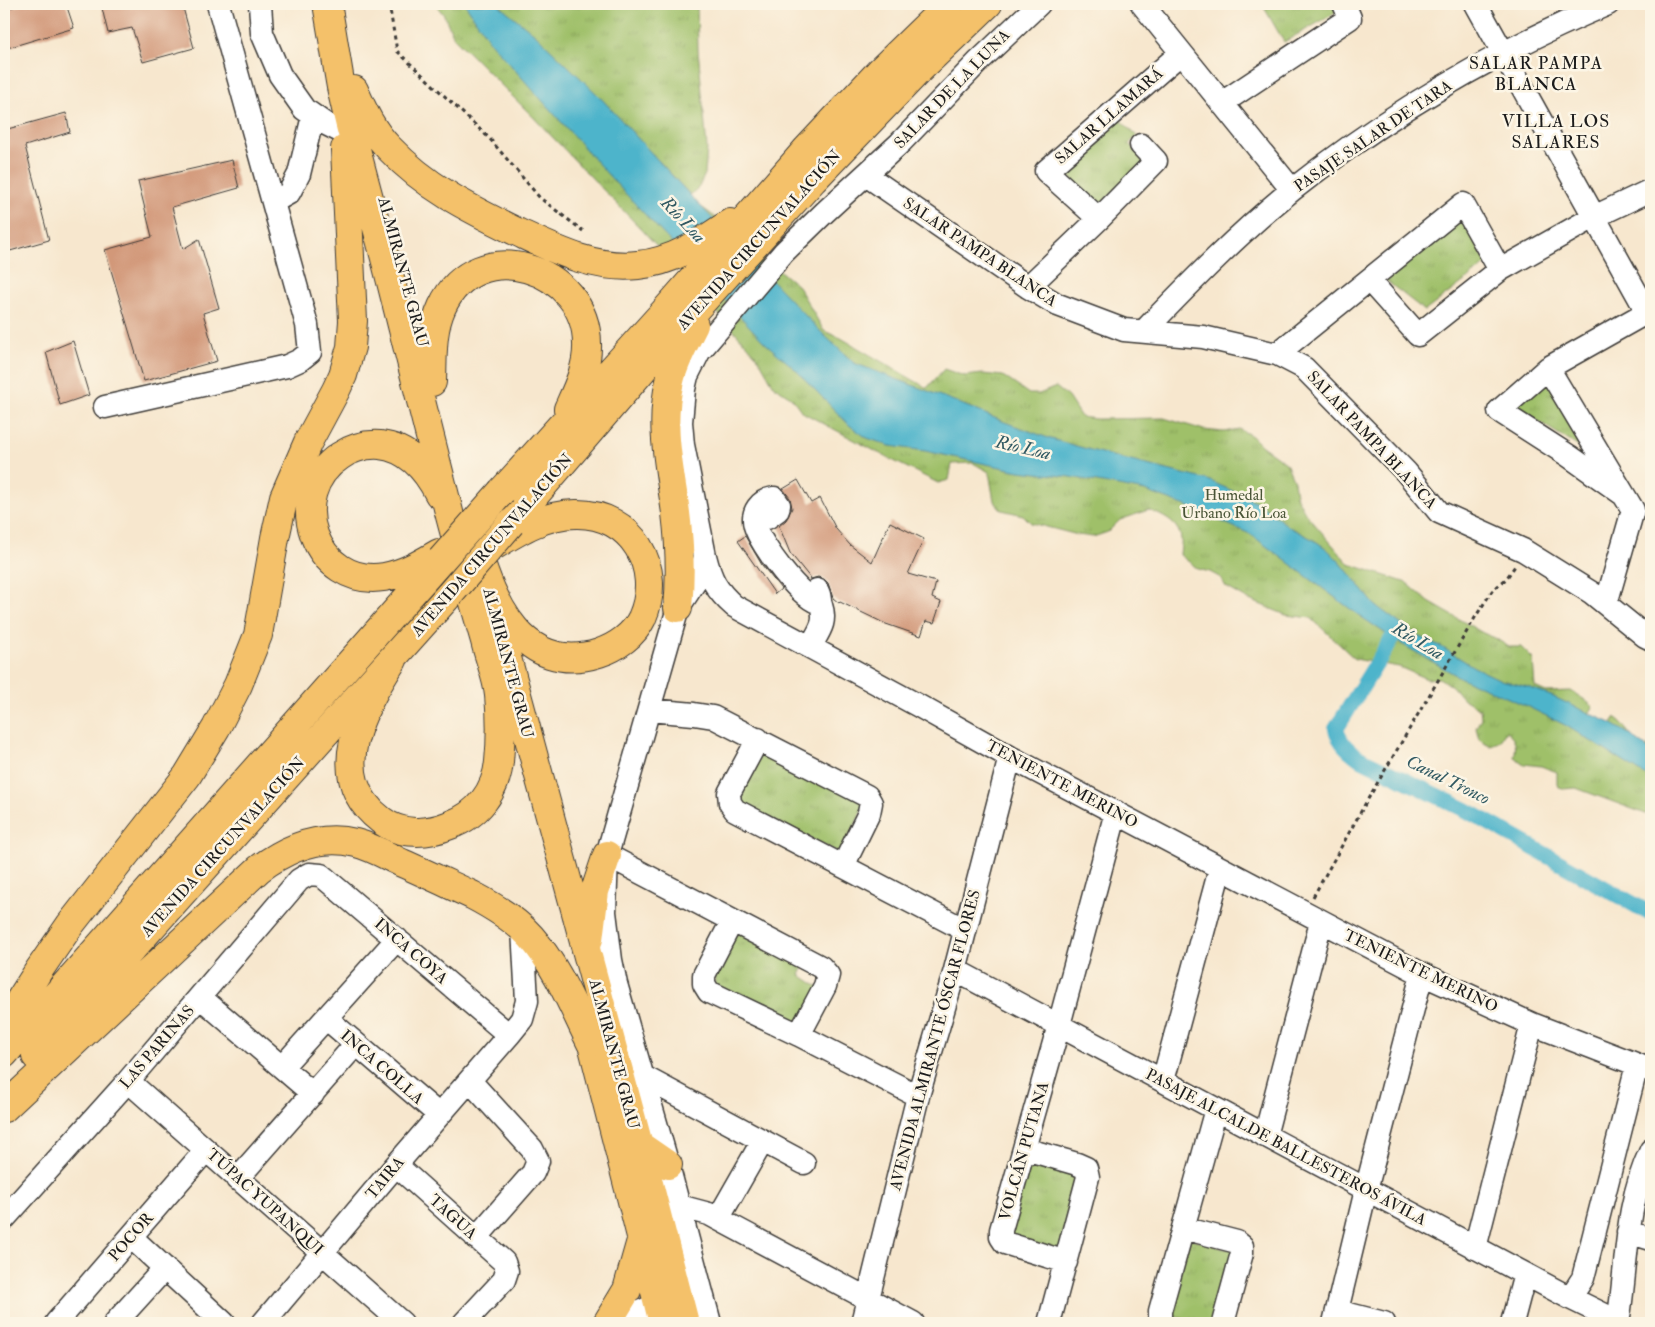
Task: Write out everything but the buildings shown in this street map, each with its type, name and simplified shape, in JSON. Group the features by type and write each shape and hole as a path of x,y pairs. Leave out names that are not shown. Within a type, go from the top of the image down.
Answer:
{"main road":[{"name":"ALMIRANTE GRAU","path":"328,4 447,543 472,571 591,968 639,1145 666,1307"},
{"name":"AVENIDA CIRCUNVALACIÓN","path":"4,1093 512,528 685,329 758,231 767,193 880,71 949,4"},
{"name":"AVENIDA CIRCUNVALACIÓN","path":"4,1054 447,543 502,491 554,434 685,329 758,231 988,4"},
{"name":"ALMIRANTE GRAU","path":"347,87 432,382 499,694 572,961 641,1240 666,1307 685,1323"},
{"path":"4,1025 54,946 187,776 220,720 247,665 258,634 276,531 284,497 308,442 336,390 351,347 353,321 344,133 347,87"},
{"path":"347,87 388,148 416,173 466,207 581,259 605,265 649,264 676,255 706,239 758,231"},
{"path":"432,382 433,345 438,316 443,305 457,286 474,272 494,266 517,266 538,271 558,284 569,295 583,319 588,343 581,377 570,406 554,434"},
{"path":"678,608 681,584 679,539 666,448 665,415 670,380 685,329"},
{"path":"364,446 391,447 407,454 422,468 435,486 447,543 403,572 382,577 362,577 343,570 322,551 312,529 309,507 313,488 326,467 344,454 364,446"},
{"path":"472,571 519,636 537,649 570,657 588,656 615,647 634,630 646,609 650,584 649,572 634,540 622,528 598,516 575,514 512,528"},
{"path":"393,660 376,686 361,715 351,758 355,784 365,804 381,821 401,830 425,832 446,827 474,812 485,799 494,785 498,766 499,694"},
{"path":"4,1108 244,883 274,858 300,846 333,840 348,841 367,846 487,903 524,930 550,961 591,1044"},
{"path":"591,968 589,949 592,910 595,891 607,855"},
{"path":"639,1145 668,1164"},
{"path":"607,1323 628,1290 641,1240"}],"street":[{"path":"105,407 287,366 300,360 310,352 307,325 218,4"},
{"path":"260,4 262,33 280,75 304,109 344,133"},
{"name":"SALAR DE LA LUNA","path":"758,231 825,212 900,143 1013,27 1039,4"},
{"path":"1142,4 1292,190"},
{"path":"1222,103 1350,18 1344,4"},
{"path":"1476,4 1594,217 1650,313 1548,368 1498,411 1569,456 1624,495"},
{"name":"PASAJE SALAR DE TARA","path":"1144,331 1211,263 1292,190 1382,126 1503,52 1608,4"},
{"path":"232,53 266,44"},
{"name":"SALAR LLAMARÁ","path":"1099,219 1046,171 1181,53"},
{"path":"273,202 288,193 298,174 313,116"},
{"path":"1028,287 1156,161 1141,145"},
{"name":"SALAR PAMPA BLANCA","path":"866,175 1028,287 1067,308 1124,330 1203,336 1277,354 1304,368 1406,472 1439,512 1523,550 1592,593 1651,639"},
{"path":"1369,280 1418,335 1500,270 1594,217 1651,190"},
{"path":"1277,354 1463,204 1500,270"},
{"name":"TENIENTE MERINO","path":"758,231 685,329 699,352 687,376 681,404 683,445 705,556 715,587 734,606 1010,757 1422,974 1532,1024 1644,1068"},
{"path":"1548,368 1633,510 1606,604"},
{"path":"764,520 796,566 819,592 824,618 810,647"},
{"name":"ALMIRANTE GRAU","path":"705,556 701,573 678,608 607,855 604,912 616,984 668,1164 710,1323"},
{"path":"678,608 703,600 720,601 734,606"},
{"path":"649,710 714,717 867,796 871,803 869,813 843,866"},
{"path":"758,739 729,793 730,803 735,810 965,930"},
{"name":"AVENIDA ALMIRANTE ÓSCAR FLORES","path":"862,1323 918,1096 955,970 1010,757"},
{"name":"VOLCÁN PUTANA","path":"1066,1262 1005,1242 1001,1237 1001,1230 1025,1149 1116,812"},
{"path":"607,855 820,967 828,975 826,986 800,1035"},
{"path":"1164,1081 1220,869"},
{"name":"INCA COYA","path":"309,874 321,875 509,1035"},
{"name":"LAS PARINAS","path":"4,1219 128,1081 299,880 309,874"},
{"path":"1265,1136 1312,917"},
{"path":"732,921 704,975 704,984 709,992 800,1035 918,1096"},
{"name":"TAIRA","path":"263,1323 522,1019 527,1001 524,930"},
{"path":"282,1067 396,939"},
{"name":"PASAJE ALCALDE BALLESTEROS ÁVILA","path":"955,970 1475,1248 1619,1322"},
{"path":"1384,1323 1336,1317 1366,1190 1422,974"},
{"path":"200,996 313,1094"},
{"name":"INCA COLLA","path":"326,1018 439,1115"},
{"path":"1475,1248 1532,1024"},
{"path":"237,1179 356,1044"},
{"path":"1570,1298 1583,1278 1644,1068"},
{"path":"642,1076 804,1164"},
{"name":"TÚPAC YUPANQUI","path":"128,1081 401,1323"},
{"path":"470,1081 532,1149 538,1161 533,1173 476,1238"},
{"path":"1162,1323 1160,1311 1216,1109"},
{"path":"718,1219 762,1142"},
{"path":"1025,1149 1078,1164 1086,1168 1088,1177 1049,1323"},
{"name":"POCOR","path":"56,1323 206,1150"},
{"path":"1619,1322 1628,1232 1638,1182 1651,1150"},
{"name":"TAGUA","path":"396,1165 504,1262 507,1271 504,1280 464,1323"},
{"path":"679,1206 696,1209 718,1219 913,1323"},
{"path":"1184,1228 1237,1242 1242,1246 1242,1254 1223,1323"},
{"path":"1628,1232 1651,1239"},
{"path":"132,1237 224,1323"},
{"path":"115,1323 165,1268"},
{"path":"1512,1323 1525,1274"},
{"path":"621,1323 630,1316 666,1307"}],"path":[{"path":"389,4 397,51 488,138 540,198 583,230"},
{"path":"1312,917 1368,799 1476,616 1492,591 1506,579 1516,566 1523,550"}],"green space":[{"name":"Humedal Urbano Río Loa","path":"435,4 697,4 698,49 707,148 705,174 699,187 690,195 657,159 672,185 711,214 798,286 824,331 841,338 927,388 944,369 964,376 983,374 1003,376 1029,394 1039,394 1056,387 1068,397 1081,417 1096,419 1164,418 1204,430 1224,432 1239,429 1252,436 1262,446 1286,463 1294,481 1296,496 1306,514 1349,564 1407,583 1429,602 1483,633 1509,647 1521,647 1533,659 1535,687 1546,692 1571,691 1593,707 1588,716 1608,728 1616,717 1643,750 1651,743 1651,816 1576,788 1562,789 1557,785 1557,772 1541,766 1524,764 1514,757 1515,742 1506,731 1500,741 1491,746 1479,739 1476,728 1481,718 1480,709 1462,698 1452,686 1439,678 1427,679 1399,667 1355,659 1311,618 1286,615 1247,599 1226,587 1221,578 1210,572 1198,569 1180,555 1180,533 1169,520 1158,514 1148,510 1120,520 1108,532 1093,537 1031,523 1023,515 1002,510 994,501 989,472 973,463 952,464 949,480 938,483 802,412 792,398 774,386 757,356 644,232 454,38 444,15"},
{"path":"1262,4 1335,4 1339,11 1284,42"},
{"path":"1117,117 1137,136 1129,144 1146,161 1100,205 1061,170"},
{"path":"1461,216 1487,264 1425,311 1384,279"},
{"path":"1547,379 1595,457 1514,406"},
{"path":"759,748 866,803 841,854 733,800"},
{"path":"743,932 805,965 800,975 823,990 802,1029 716,985 711,969 729,937"},
{"path":"1027,1157 1081,1174 1059,1251 1004,1235"},
{"path":"1189,1238 1236,1251 1217,1323 1199,1323 1169,1315"}],"water":[{"name":"Río Loa","path":"465,4 498,4 536,35 599,96 690,195 823,334 854,363 1051,439 1208,480 1255,501 1291,528 1327,549 1375,605 1414,634 1440,646 1474,667 1501,680 1528,687 1556,698 1611,723 1629,734 1651,751 1651,779 1565,725 1520,703 1461,678 1398,642 1357,614 1250,534 1186,506 1145,491 1071,477 1019,471 925,451 890,446 867,438 849,425 795,369 764,342 611,178 491,43"}],"waterway":[{"name":"Canal Tronco","path":"1396,632 1336,729 1345,746 1359,758 1466,810 1651,914"}],"district":[{"name":"SALAR PAMPA BLANCA","path":"1536,73"},
{"name":"VILLA LOS SALARES","path":"1556,131"}]}
